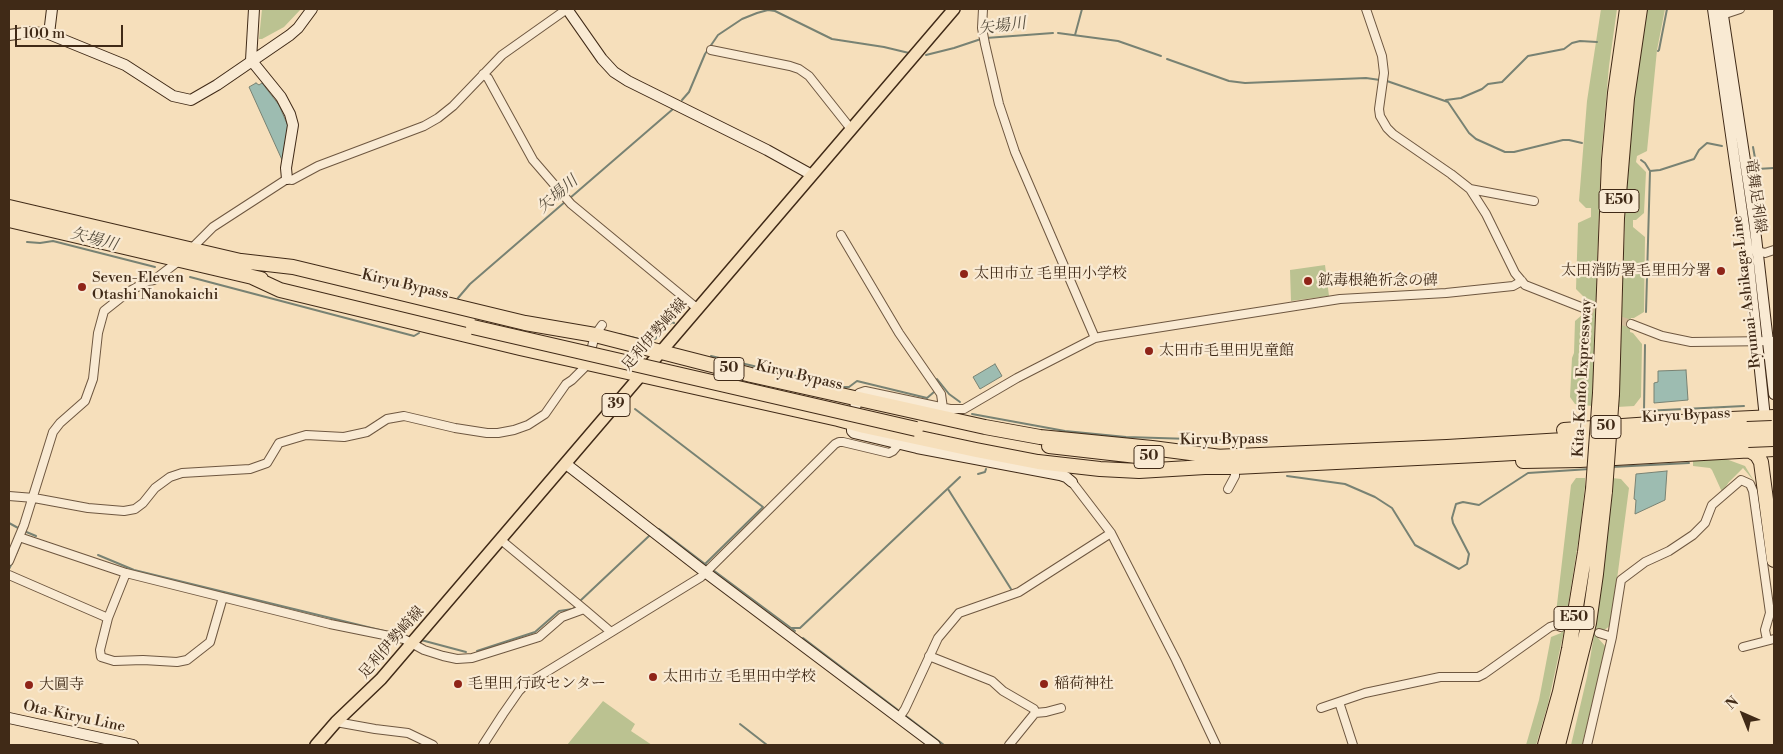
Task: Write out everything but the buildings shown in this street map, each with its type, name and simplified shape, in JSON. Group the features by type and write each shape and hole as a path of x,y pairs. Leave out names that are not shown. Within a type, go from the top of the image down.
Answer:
{"highway":[{"name":"Kita-Kanto Expressway","path":"1606,394 1609,160 1615,93 1627,9"},
{"name":"Kita-Kanto Expressway","path":"1558,745 1584,646 1596,574 1599,490 1627,98 1640,9"},
{"name":"Kiryu Bypass","path":"9,208 242,261 474,323"},
{"name":"Kiryu Bypass","path":"9,220 252,277 474,323 1040,454 1089,461 1158,466 1235,467 1446,452"},
{"name":"50","path":"242,261 293,267 525,323 599,330 661,352 751,375 914,412 1040,436 1221,457"},
{"name":"50","path":"252,277 280,290 520,348 852,423 1038,462 1100,470 1139,471 1205,467"},
{"name":"50","path":"1446,452 1474,438 1710,420 1771,421"},
{"name":"50","path":"1748,440 1771,421"},
{"path":"1771,421 1774,499"},
{"name":"Kiryu Bypass","path":"917,425 1065,449 1157,458 1446,452 1748,440"},
{"name":"50","path":"1446,452 1483,460 1552,461 1748,440 1772,446"},
{"path":"1748,440 1761,462 1774,560"},
{"name":"Kita-Kanto Expressway","path":"1545,745 1560,692 1569,650 1585,552 1599,490"},
{"path":"1566,745 1576,706 1584,646"}],"main road":[{"name":"足利伊勢崎線","path":"316,745 336,722 381,679 954,9"}],"street":[{"path":"49,34 52,9"},
{"path":"254,9 251,60 281,96 293,125 286,168 287,179"},
{"path":"9,36 32,32 49,34 125,65 173,96 186,100 196,98 298,28 312,9"},
{"path":"9,561 34,498 53,432 60,423 85,401 93,379 98,333 104,311 117,299 148,281 154,280 190,250 212,227 287,179 292,180 318,166 424,126 447,112 502,55 567,9 602,59 614,72 628,81 767,150 812,175"},
{"path":"983,9 984,38 999,104 1016,152 1095,338"},
{"path":"1366,9 1383,61 1379,109 1383,122 1393,134 1470,189 1486,214 1522,282 1532,289 1586,309"},
{"name":"竜舞足利線","path":"1713,9 1747,247 1757,342 1771,421"},
{"path":"1725,11 1740,9"},
{"name":"Ryumai-Ashikaga Line","path":"1725,11 1771,341 1774,394"},
{"path":"711,50 799,69 809,76 851,129"},
{"path":"483,74 488,78 533,160 571,204 698,309"},
{"path":"1470,189 1534,201"},
{"path":"841,236 899,333 941,394 943,408"},
{"path":"1747,247 1765,253 1774,250"},
{"path":"1216,745 1169,646 1111,533 1072,482 1060,475 899,444 854,433 852,431 852,423 857,398 860,393 865,390 943,408 964,410 1017,378 1095,338 1340,298 1446,293 1513,286 1522,282"},
{"path":"1631,324 1662,336 1691,342 1771,341"},
{"path":"9,496 34,498 109,511 124,511 135,509 143,504 155,488 166,479 182,473 250,469 266,463 276,447 284,441 306,435 344,437 367,432 387,419 404,416 455,428 487,433 514,430 528,425 545,414 566,384 588,362 599,330"},
{"path":"483,745 508,706 525,685 700,577 835,444 843,442 888,453 893,452 899,444"},
{"path":"566,464 708,569 935,745"},
{"path":"1228,489 1235,476 1235,467"},
{"path":"1587,745 1612,637 1620,582 1646,562 1669,551 1693,535 1705,523 1712,505 1741,480 1750,484 1753,491 1770,614 1765,630 1771,640 1743,647"},
{"path":"899,718 938,638 959,613 1019,592 1111,533"},
{"path":"20,536 126,574 330,624 404,639 424,650 457,659 472,658 539,637 579,605"},
{"path":"501,540 611,632"},
{"path":"126,574 108,618 100,650 101,657 120,662 143,660 177,662 186,660 210,642 223,597"},
{"path":"9,575 108,618"},
{"path":"1320,708 1365,692 1440,677 1478,677 1550,627 1556,625 1561,627"},
{"path":"1599,633 1612,637"},
{"path":"929,656 992,681 1003,691 1034,708 1035,713"},
{"path":"1339,702 1353,745"},
{"path":"1009,745 1035,713 1061,708"},
{"name":"Ota-Kiryu Line","path":"9,718 133,745"},
{"path":"336,722 408,733 433,745"}],"green space":[{"path":"262,9 301,9 284,27 259,39"},
{"path":"1601,9 1617,9 1609,66 1601,157 1592,406 1575,404 1570,397 1575,321 1582,315 1588,314 1587,300 1576,289 1578,223 1591,217 1591,208 1586,208 1579,201 1587,101"},
{"path":"1647,9 1665,9 1657,50 1647,151 1637,156 1636,162 1646,172 1644,213 1636,220 1633,220 1633,227 1645,237 1644,312 1631,318 1630,332 1642,344 1641,397 1634,406 1617,407 1617,397 1619,396 1626,190 1631,119"},
{"path":"1325,265 1329,296 1291,301 1290,270"},
{"path":"1726,459 1745,466 1754,481 1743,468 1722,492 1710,468 1693,466 1693,461"},
{"path":"1576,478 1585,478 1585,486 1564,631 1548,704 1536,745 1526,745 1539,700 1551,637 1561,633 1563,621 1556,613 1571,485"},
{"path":"1612,478 1621,479 1629,488 1611,625 1603,631 1599,630 1598,638 1606,647 1582,745 1571,745 1587,677 1595,629 1613,488 1610,488"},
{"path":"603,701 635,724 631,731 652,745 567,745"}],"water":[{"path":"256,83 259,85 262,83 279,105 288,126 283,162 249,87"},
{"path":"995,364 1002,376 980,389 973,377"},
{"path":"1686,370 1688,400 1654,403 1654,383 1658,382 1658,371"},
{"path":"1667,471 1665,500 1635,514 1636,474"}],"waterway":[{"name":"矢場川","path":"1075,35 1082,9"},
{"path":"1658,51 1667,9"},
{"name":"矢場川","path":"682,100 689,92 705,54 718,35 742,19 768,10 775,11 832,39 909,53"},
{"name":"矢場川","path":"986,38 1053,33"},
{"path":"1058,33 1118,41 1161,56"},
{"name":"矢場川","path":"926,55 981,39"},
{"path":"1446,100 1461,98 1482,89 1488,84 1502,82 1528,56 1564,49 1572,43 1580,41 1597,42"},
{"path":"1167,59 1229,81 1245,83 1366,78 1380,80"},
{"path":"1384,80 1448,102 1469,133 1476,139 1505,152 1514,152 1563,140 1582,143"},
{"name":"矢場川","path":"570,198 673,109"},
{"path":"1650,171 1660,170 1694,159 1699,150 1707,143 1722,146"},
{"path":"1753,147 1757,169 1774,168"},
{"path":"1641,160 1650,171 1646,312"},
{"name":"矢場川","path":"458,298 470,284 566,201"},
{"name":"矢場川","path":"27,242 53,241 155,267"},
{"name":"矢場川","path":"190,277 414,336 419,333"},
{"path":"619,334 643,340 655,339 672,322 674,323"},
{"path":"1645,345 1644,411 1744,406"},
{"path":"711,356 843,387 849,387 857,381 927,398 934,392"},
{"path":"937,379 949,394 960,402"},
{"path":"635,409 763,507 705,564"},
{"path":"972,414 1065,431 1126,437 1256,441"},
{"path":"1612,467 1689,463"},
{"path":"978,474 985,472 986,469"},
{"path":"1287,476 1345,484 1375,497 1392,508 1415,545 1459,569 1467,564 1469,554 1453,523 1452,518 1456,504 1463,502 1479,505 1528,473 1590,469"},
{"path":"791,628 800,628 960,477"},
{"path":"948,489 1011,589"},
{"path":"9,523 20,529"},
{"path":"659,529 709,567"},
{"path":"24,531 36,536"},
{"path":"580,601 649,536"},
{"path":"16,554 21,542"},
{"path":"98,555 134,570 388,632"},
{"path":"9,569 12,563"},
{"path":"713,570 795,631"},
{"path":"477,651 535,632 559,611 573,609 577,605"},
{"path":"803,638 898,710"},
{"path":"421,640 466,652"},
{"path":"906,716 944,745"},
{"path":"740,724 767,745"}],"tunnel":[{"path":"1586,309 1631,324"}],"place":[{"name":"太田消防署毛里田分署","path":"1721,271"},
{"name":"太田市立 毛里田小学校","path":"964,274"},
{"name":"鉱毒根絶祈念の碑","path":"1308,281"},
{"name":"Seven-Eleven Otashi Nanokaichi","path":"82,287"},
{"name":"太田市毛里田児童館","path":"1149,351"},
{"name":"太田市立 毛里田中学校","path":"653,677"},
{"name":"毛里田 行政センター","path":"458,684"},
{"name":"稲荷神社","path":"1044,684"},
{"name":"大圓寺","path":"29,685"}]}
